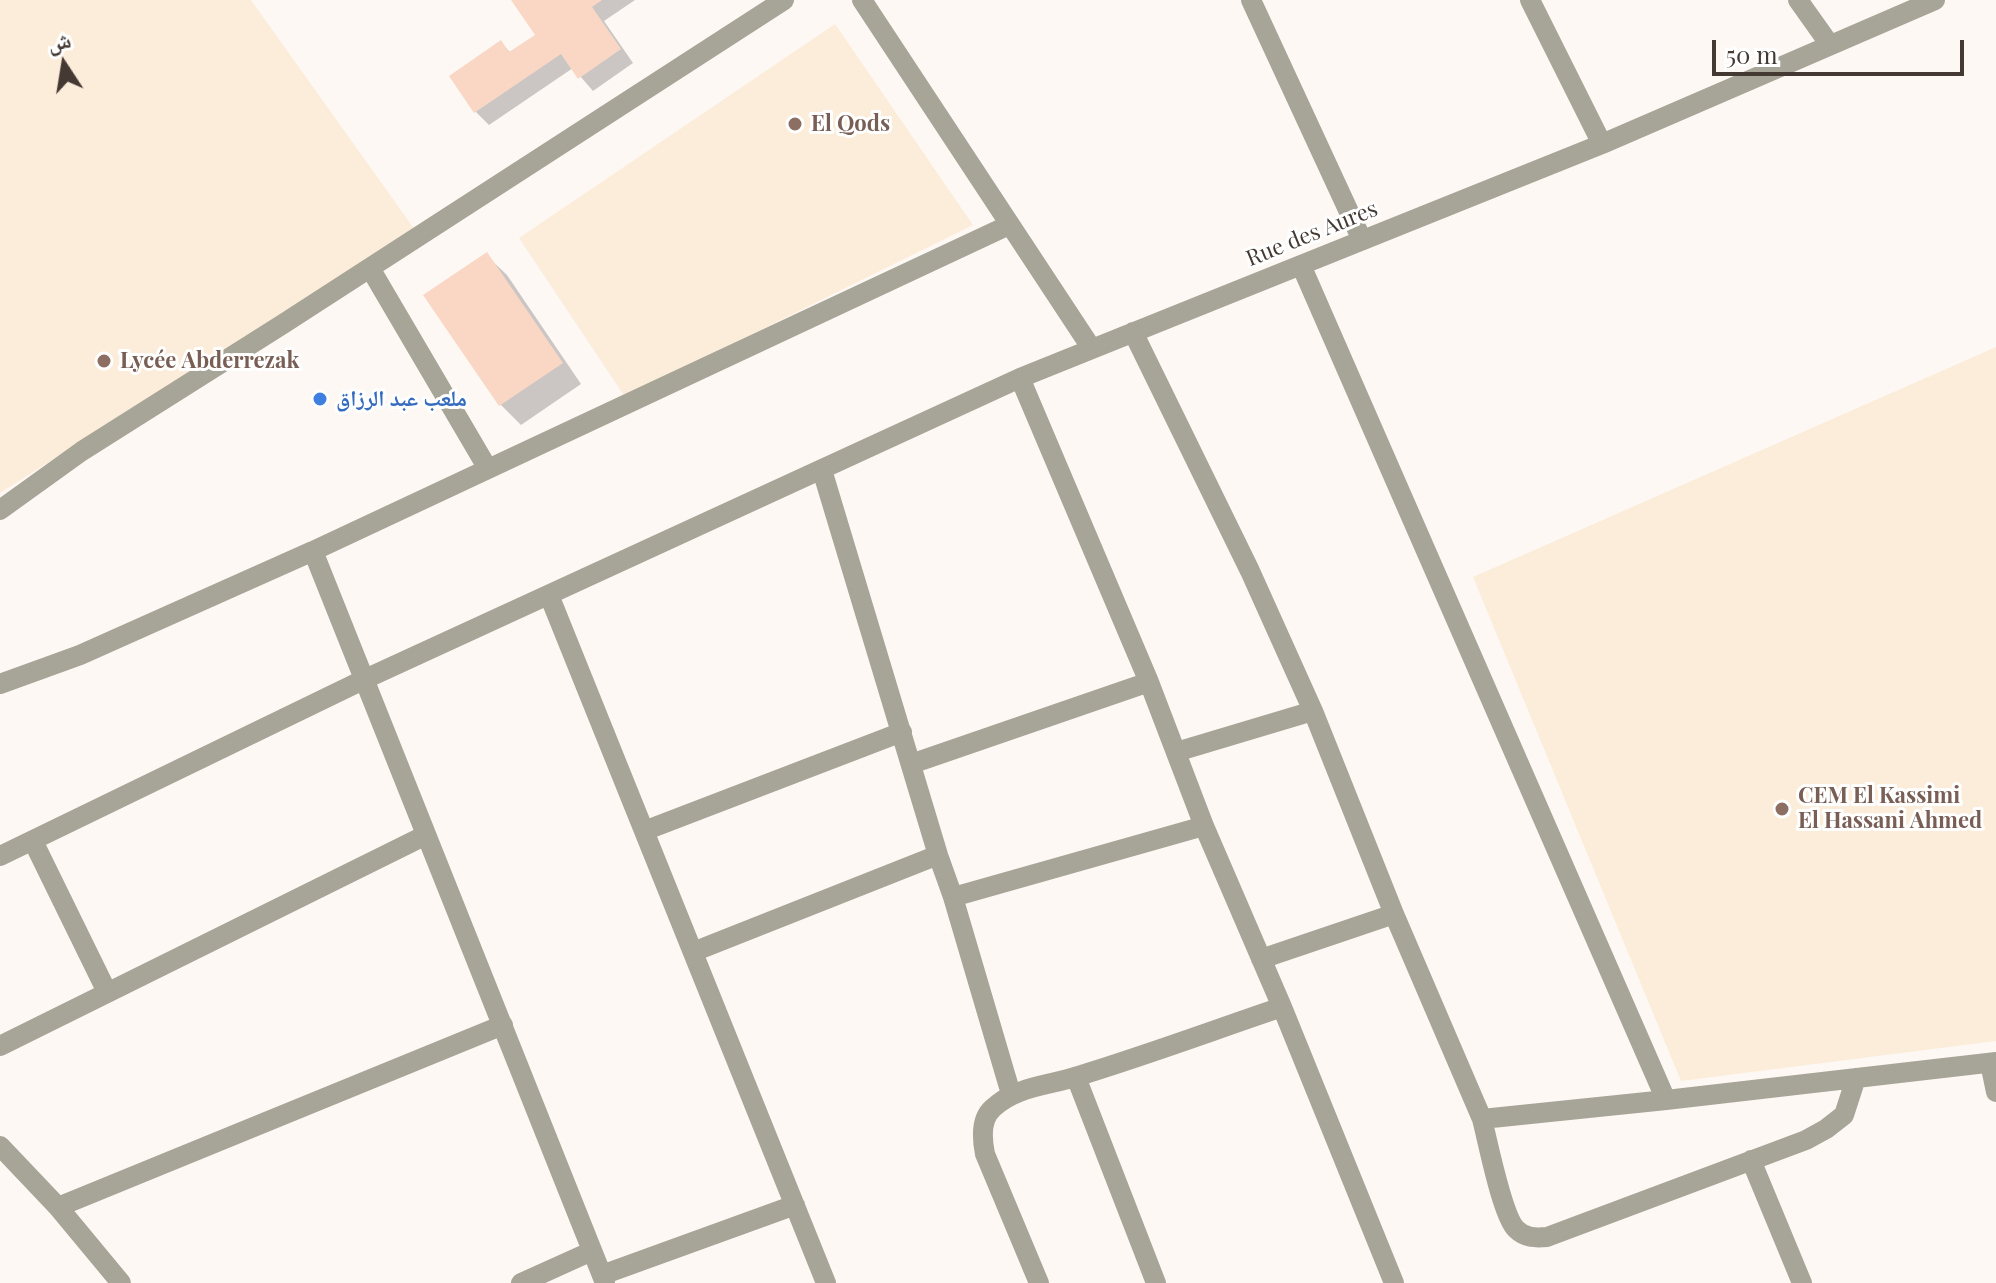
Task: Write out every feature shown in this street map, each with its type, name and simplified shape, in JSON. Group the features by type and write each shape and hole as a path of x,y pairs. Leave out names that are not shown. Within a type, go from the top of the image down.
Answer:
{"street":[{"path":"0,510 82,451 784,0"},
{"path":"862,0 1092,349"},
{"path":"1251,0 1362,240"},
{"path":"1530,0 1602,144"},
{"path":"1798,0 1830,45"},
{"name":"Rue des Aures","path":"0,856 363,680 1020,378 1602,144 1935,0"},
{"path":"0,684 80,655 313,551 1009,225"},
{"path":"1301,265 1666,1100"},
{"path":"370,268 488,469"},
{"path":"1133,332 1250,571 1313,711 1394,914 1482,1119 1506,1211 1514,1227 1524,1235 1547,1237 1806,1140 1844,1115 1856,1078"},
{"path":"1020,378 1149,682 1204,826 1282,1007 1394,1283"},
{"path":"822,470 1011,1094"},
{"path":"313,551 604,1279 795,1205"},
{"path":"549,595 826,1283"},
{"path":"911,764 1149,682"},
{"path":"1176,752 1313,711"},
{"path":"644,831 902,732"},
{"path":"953,897 1204,826"},
{"path":"0,1046 426,835"},
{"path":"33,841 107,992"},
{"path":"693,952 938,855"},
{"path":"1261,959 1394,914"},
{"path":"1039,1283 985,1154 982,1139 990,1110 1011,1094 1076,1077 1282,1007"},
{"path":"58,1207 503,1025"},
{"path":"1482,1119 1993,1062 1996,1092"},
{"path":"1076,1077 1156,1283"},
{"path":"0,1146 58,1207 121,1283"},
{"path":"1751,1160 1802,1283"},
{"path":"521,1283 592,1251"}],"shaded area":[{"name":"Lycée Abderrezak","path":"0,0 251,0 415,230 0,493"},
{"name":"El Qods","path":"835,24 973,225 625,397 519,238"},
{"name":"CEM El Kassimi El Hassani Ahmed","path":"1996,347 1996,1041 1681,1081 1473,577"}],"building":[{"path":"511,0 602,0 592,7 621,49 578,79 561,54 474,113 449,76 501,40 509,52 535,35"},
{"path":"487,252 563,363 499,406 423,295"}],"place":[{"name":"El Qods","path":"795,124"},
{"name":"Lycée Abderrezak","path":"104,361"},
{"name":"ملعب عبد الرزاق","path":"320,399"},
{"name":"CEM El Kassimi El Hassani Ahmed","path":"1782,809"}]}
